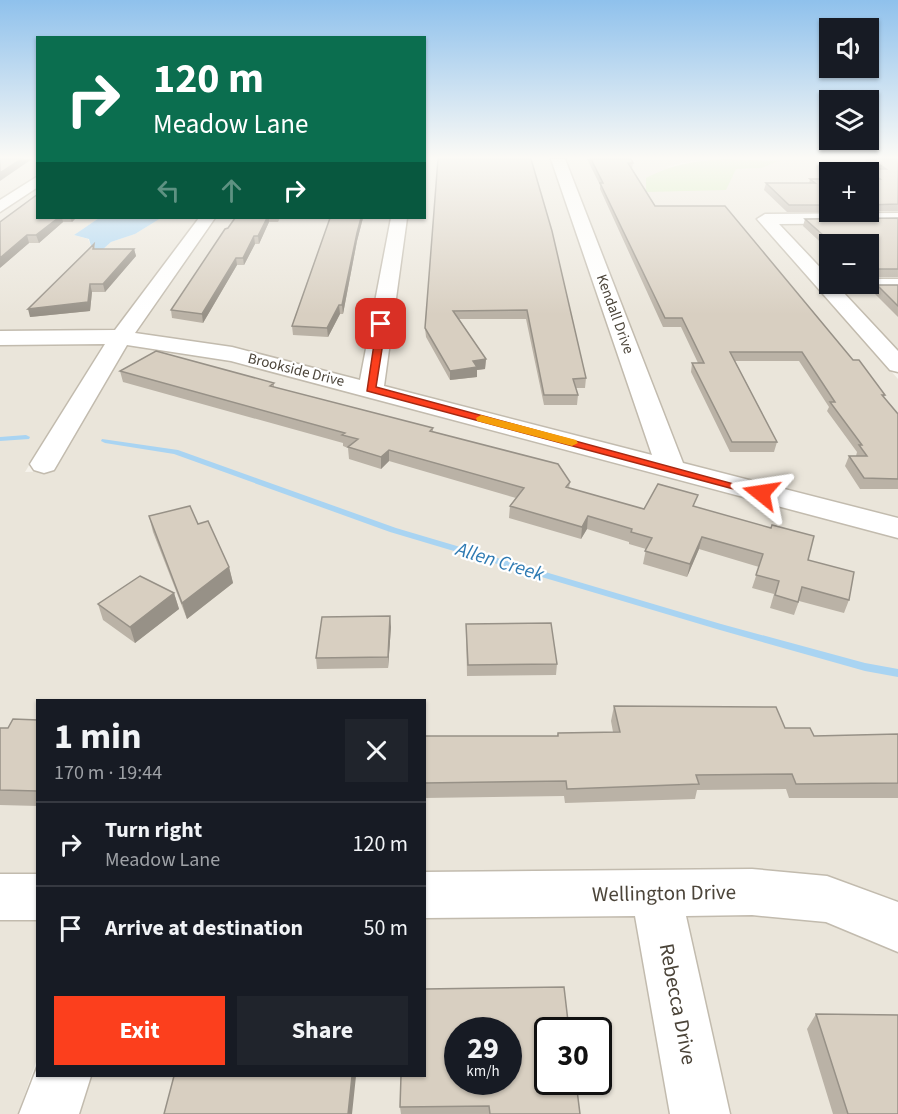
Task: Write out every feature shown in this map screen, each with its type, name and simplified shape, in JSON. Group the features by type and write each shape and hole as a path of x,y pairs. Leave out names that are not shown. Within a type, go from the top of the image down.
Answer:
{"street":[{"name":"Kendall Drive","path":"577,211 671,469"},
{"path":"819,277 765,219 898,218"},
{"path":"44,464 120,337 206,219"},
{"path":"370,389 399,219"},
{"path":"879,285 898,285"},
{"path":"834,294 898,365"},
{"name":"Brookside Drive","path":"0,338 120,337 232,354 898,528"},
{"name":"Wellington Drive","path":"426,895 752,892 827,899 898,927"},
{"name":"Rebecca Drive","path":"656,894 700,1114"},
{"path":"0,897 36,897"},
{"path":"50,1114 62,1077"}],"shaded area":[{"path":"3,211 36,211 36,219 98,219 74,235 88,239 91,246 82,256 101,251 111,242 135,234 159,219 197,219 112,333 0,334 0,213"},
{"path":"426,211 569,211 652,457 384,386 408,219 426,219"},
{"path":"585,211 819,211 819,216 763,216 757,219 819,289 819,294 823,294 898,379 898,520 684,465"},
{"path":"879,211 898,211 898,216 879,216"},
{"path":"214,219 391,219 359,380 239,350 133,334"},
{"path":"776,221 898,221 898,282 879,282 879,234 819,234 819,267"},
{"path":"879,289 898,289 898,352 845,294 879,294"},
{"path":"105,341 25,472 55,471 127,343 225,358 657,473 659,476 669,476 898,537 898,906 426,874 426,699 36,699 36,877 0,877 0,342"},
{"path":"757,914 827,920 898,949 898,1114 731,1114 686,915"},
{"path":"635,915 669,1114 80,1114 91,1077 426,1077 426,917"},
{"path":"0,919 36,919 36,1062 18,1114 0,1114"}],"water":[{"path":"98,219 159,219 135,234 111,242 101,251 82,256 91,246 89,239 74,235"}],"building":[{"path":"15,211 36,211 36,219 57,219 36,235 27,235 0,258 0,222"},
{"path":"434,211 546,211 586,378 573,379 578,395 544,395 527,310 453,311 486,359 473,361 477,367 450,371 425,328"},
{"path":"613,211 729,211 853,360 859,360 885,395 882,395 898,414 898,479 864,478 849,456 867,456 859,445 862,445 830,402 835,402 802,352 730,352 777,442 732,442 692,363 704,363 682,318 665,318"},
{"path":"879,218 898,218 898,269 879,269 879,234 822,234 805,219 819,219 819,222 879,222"},
{"path":"234,219 266,219 258,236 254,236 243,258 236,258 202,314 171,310 225,229"},
{"path":"330,219 361,219 342,305 339,305 327,328 292,326"},
{"path":"94,244 93,249 134,249 103,284 90,284 88,302 28,309"},
{"path":"879,285 898,285 898,306 879,287"},
{"path":"156,351 274,383 270,386 433,428 430,431 558,464 570,482 566,487 644,509 658,484 698,495 693,506 771,528 772,525 814,536 808,560 854,572 849,600 802,587 798,602 775,595 779,581 756,575 763,554 702,537 690,564 645,551 652,538 631,532 632,529 588,516 582,527 510,506 524,488 389,450 381,457 348,447 358,439 342,435 345,433 120,371"},
{"path":"190,506 198,524 208,521 229,567 182,603 149,516"},
{"path":"140,576 174,593 130,627 98,604"},
{"path":"390,616 388,657 316,658 322,617"},
{"path":"551,623 557,664 468,665 466,624"},
{"path":"614,706 776,707 785,728 810,728 814,736 898,734 898,783 796,784 792,774 696,775 699,784 567,789 566,781 426,783 426,736 558,736 558,733 620,732"},
{"path":"13,719 36,720 36,791 0,790 0,728 8,728"},
{"path":"564,987 567,1017 534,1017 534,1095 578,1095 580,1114 490,1114 489,1106 400,1107 401,1077 426,1077 426,989"},
{"path":"816,1014 898,1015 898,1114 848,1114"},
{"path":"174,1077 352,1077 348,1114 164,1114"}],"waterway":[{"name":"Allen Creek","path":"0,439 26,437"},
{"name":"Allen Creek","path":"105,441 175,452 393,530 720,627 865,667 898,673"}],"slow traffic":[{"path":"481,418 572,443"}],"route":[{"path":"381,324 370,389 761,493"}]}
